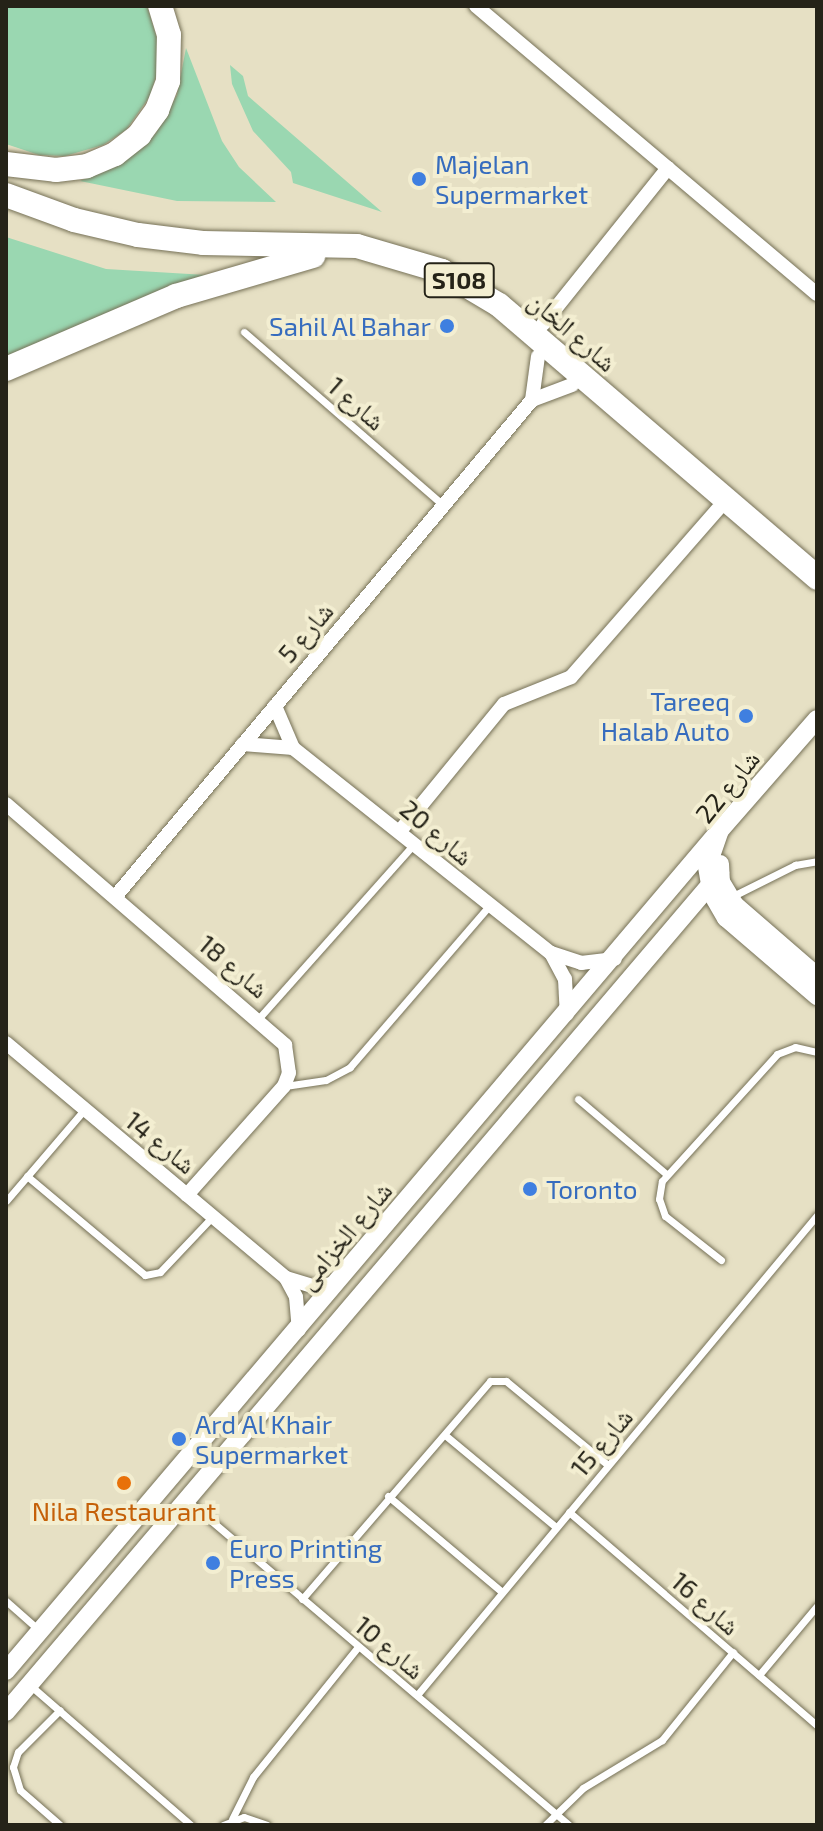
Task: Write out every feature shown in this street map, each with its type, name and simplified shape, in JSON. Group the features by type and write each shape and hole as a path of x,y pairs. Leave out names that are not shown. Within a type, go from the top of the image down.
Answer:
{"main road":[{"path":"6,164 72,169 115,154 139,135 168,81 169,35 160,6"},
{"name":"شارع الخان","path":"6,195 74,220 138,235 203,243 346,245 400,255 442,271 516,319 817,578"},
{"name":"شارع الخان","path":"6,210 71,233 158,252 313,256 376,263 437,284 491,316 817,593"},
{"path":"6,369 176,296 313,256"}],"street":[{"path":"476,6 817,294"},
{"path":"543,324 668,168"},
{"path":"532,400 538,356"},
{"name":"شارع 5","path":"115,897 532,400 572,385"},
{"path":"400,831 504,704 528,691 561,683 581,668 718,509"},
{"name":"شارع 20","path":"275,706 293,748 551,953 581,963 615,958"},
{"name":"شارع 22","path":"817,719 720,830 709,858 714,880 729,898 817,976"},
{"name":"شارع 22","path":"714,880 728,839 817,730"},
{"path":"243,744 293,748"},
{"name":"شارع 18","path":"7,806 259,1018 285,1045 289,1073 284,1086"},
{"name":"شارع الخزامى","path":"6,1671 615,958 720,830"},
{"path":"714,880 726,918 817,996"},
{"name":"شارع الخزامى","path":"6,1712 714,880"},
{"path":"551,953 565,979 567,1014"},
{"name":"شارع 14","path":"6,1043 286,1278 316,1287 337,1283"},
{"path":"187,1195 284,1086"},
{"path":"286,1278 296,1297 299,1330"},
{"path":"104,1596 96,1591 95,1582 137,1531 139,1518"}],"lane":[{"name":"شارع 1","path":"244,332 443,505"},
{"path":"259,1018 414,844"},
{"path":"729,898 795,865 817,861"},
{"path":"284,1086 326,1080 350,1067 489,906"},
{"path":"721,1260 660,1208 659,1188 666,1174 777,1054 795,1047 817,1052"},
{"path":"578,1099 666,1174"},
{"path":"6,1201 84,1110"},
{"path":"27,1176 145,1275 160,1272 212,1216"},
{"name":"شارع 15","path":"417,1695 817,1215"},
{"path":"302,1599 487,1383 498,1379 608,1465"},
{"path":"445,1435 556,1527"},
{"path":"388,1496 502,1592"},
{"name":"شارع 10","path":"187,1500 569,1825"},
{"name":"شارع 16","path":"569,1512 817,1725"},
{"path":"6,1601 41,1632"},
{"path":"759,1675 817,1606"},
{"path":"223,1825 232,1819 253,1777 358,1647"},
{"path":"545,1825 591,1782 662,1740 733,1652"},
{"path":"29,1684 191,1825"},
{"path":"60,1710 18,1752 13,1767 20,1790 60,1825"},
{"path":"232,1819 257,1819 267,1825"}],"green space":[{"path":"6,6 147,6 158,42 158,69 150,96 126,130 103,145 65,156 39,155 6,144"},
{"path":"186,48 222,141 239,167 276,202 177,201 80,181 124,162 156,133 177,95"},
{"path":"230,65 243,76 248,96 382,212 293,183 291,172 253,131 232,84"},
{"path":"6,237 106,269 206,275 6,357"}],"place":[{"name":"Majelan Supermarket","path":"419,179"},
{"name":"Sahil Al Bahar","path":"447,326"},
{"name":"Tareeq Halab Auto","path":"746,716"},
{"name":"Toronto","path":"530,1189"},
{"name":"Ard Al Khair Supermarket","path":"179,1439"},
{"name":"Nila Restaurant","path":"124,1483"},
{"name":"Euro Printing Press","path":"213,1563"}]}
